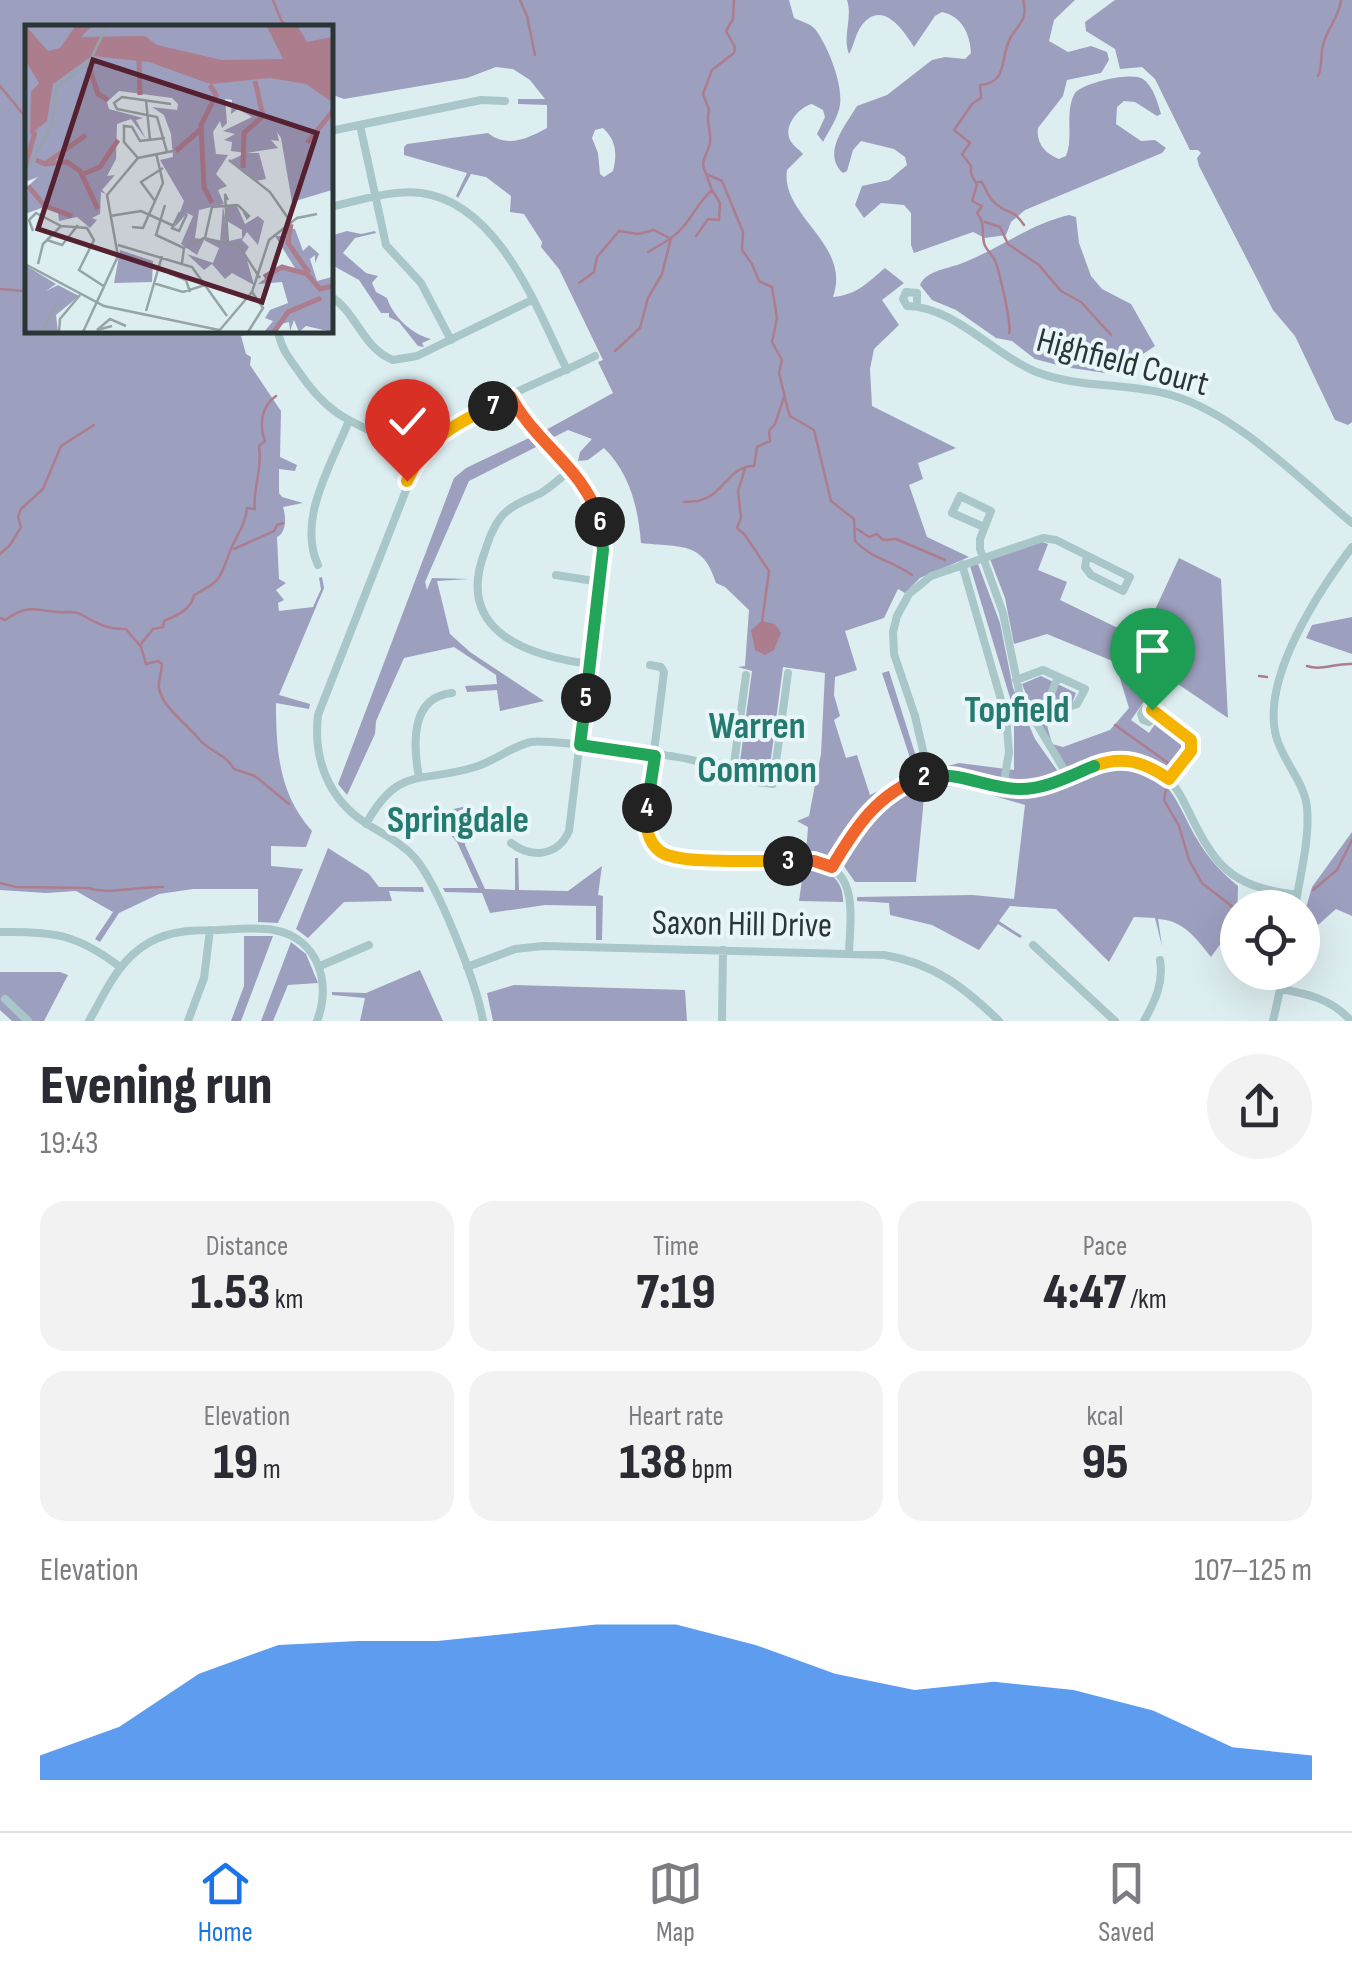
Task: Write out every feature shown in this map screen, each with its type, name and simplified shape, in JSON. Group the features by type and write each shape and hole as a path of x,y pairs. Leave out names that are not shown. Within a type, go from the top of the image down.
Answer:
{"street":[{"path":"332,131 480,100 505,101"},
{"path":"360,125 386,245 421,283 451,340"},
{"path":"332,207 422,193 464,209 488,231 518,273 567,370"},
{"path":"332,298 370,345 386,358 409,359 532,300"},
{"name":"Highfield Court","path":"918,304 956,320 1014,361 1049,376 1165,393 1202,406 1229,423 1352,523"},
{"path":"279,332 283,349 316,396 348,422 398,443 419,457"},
{"path":"484,1021 467,967 425,872 406,849 342,804 326,780 316,743 318,715 419,457 450,428 595,356"},
{"path":"511,397 526,423 571,468 592,498 600,524 600,582 568,831 562,843 546,852 533,853 511,843"},
{"path":"318,566 313,551 314,513 348,422"},
{"path":"571,468 540,494 504,514 494,528 476,586 487,617 508,638 544,657 590,664"},
{"path":"984,527 952,512 960,496 991,511 979,543 1004,614 1016,680 1030,715 1068,776"},
{"path":"929,776 915,716 894,654 896,616 912,591 930,576 1042,538 1050,538 1087,556 1130,578 1124,590 1087,572 1087,556"},
{"path":"1297,890 1307,811 1300,785 1277,740 1274,691 1288,655 1352,547"},
{"path":"962,564 1006,716 1009,752 1003,787"},
{"path":"556,576 600,582"},
{"path":"650,665 660,666 664,672 646,824 659,850 685,859 814,861 832,867 848,887 849,954"},
{"path":"1016,680 1044,670 1085,688 1077,704 1054,712 1048,704 1058,677"},
{"path":"746,675 732,779 773,784 788,672"},
{"path":"419,777 414,741 424,709 437,695 452,693"},
{"path":"1158,714 1191,740 1191,751 1169,779"},
{"path":"366,824 392,788 419,777 478,766 530,742 734,766"},
{"path":"832,867 874,806 898,789 929,776 952,775 1003,787 1030,788 1106,762 1125,760 1145,764 1169,779 1219,866 1251,886 1271,890"},
{"path":"90,1021 120,967 152,941 177,932 266,929 286,933 304,944 320,966 324,994 318,1021"},
{"path":"188,1021 204,978 210,930"},
{"path":"0,932 60,934 87,943 120,967"},
{"path":"320,966 369,945"},
{"path":"1033,945 1115,1021"},
{"name":"Saxon Hill Drive","path":"467,967 528,946 849,954 906,959 937,971 963,988 999,1021"},
{"path":"722,1021 723,950"},
{"path":"1144,1021 1158,993 1160,960"},
{"path":"1273,1021 1281,990"},
{"path":"1289,990 1334,1005 1351,1021"},
{"path":"5,999 28,1021"}],"shaded area":[{"path":"0,0 789,0 794,18 813,27 825,45 837,76 840,105 823,142 817,134 825,117 823,110 812,104 794,118 788,135 803,154 787,170 788,186 794,202 833,261 833,297 856,291 885,268 904,283 882,300 899,325 874,349 870,369 872,406 956,448 918,463 923,479 909,485 927,537 969,557 920,578 905,593 898,589 884,618 845,631 857,670 835,677 834,695 840,716 834,720 846,758 857,755 870,795 899,781 855,824 833,857 806,853 808,827 797,821 809,816 821,754 825,673 783,667 769,773 741,772 752,671 738,667 745,666 749,610 716,583 711,569 697,553 641,543 631,492 604,448 588,460 578,461 580,452 592,439 568,430 550,439 544,431 613,393 598,362 603,360 559,269 541,247 542,242 524,214 510,212 511,196 486,177 471,174 458,198 467,173 404,155 407,144 488,133 502,140 517,140 547,128 547,105 518,104 518,99 545,99 530,80 513,69 496,67 467,78 344,99 332,95 332,25 25,25 25,332 250,332 241,336 246,354 251,357 250,365 281,411 280,457 297,465 295,471 279,469 279,493 303,503 283,507 284,528 277,537 279,579 286,583 276,590 284,600 278,603 279,611 313,607 322,577 324,588 279,695 310,704 309,709 276,703 277,738 286,787 312,831 306,847 271,846 271,866 303,869 278,923 258,922 258,889 193,889 159,894 119,913 100,942 95,939 113,912 76,891 0,890","holes":["603,128 613,143 613,171 604,177 592,138 595,130"]},
{"path":"847,0 1075,0 1054,20 1049,41 1068,52 1091,46 1107,52 1109,60 1101,73 1067,80 1063,96 1038,128 1042,147 1059,159 1066,156 1075,93 1097,82 1129,76 1147,82 1161,114 1157,116 1135,102 1124,101 1117,107 1116,124 1141,141 1155,140 1166,148 1025,210 1011,222 1006,235 985,238 973,232 914,253 911,213 904,205 881,203 864,218 855,205 862,186 889,180 907,165 905,157 894,149 861,141 843,173 834,157 835,148 857,106 887,95 932,60 965,59 971,53 969,39 960,22 942,12 914,47 898,25 877,15 862,25 849,54"},
{"path":"1115,0 1352,0 1352,422 1348,425 1335,420 1295,336 1273,310 1199,166 1197,158 1201,153 1190,150 1155,79 1142,67 1120,69 1115,49 1086,31 1085,22"},
{"path":"1069,215 1076,217 1079,243 1091,276 1102,289 1131,304 1155,346 1131,362 1105,373 1035,359 1012,341 996,338 956,310 932,300 920,285 932,274"},
{"path":"375,231 355,238 343,253 366,273 378,276 372,283 376,292 387,298 404,324 431,339 422,343 424,347 418,346 389,313 381,313 359,280 332,265 332,235"},
{"path":"529,438 538,446 469,481 425,582 427,590 432,578 469,579 437,581 450,634 470,652 544,701 500,711 497,690 467,692 465,686 497,684 496,675 454,647 404,658 347,795 338,784 454,478 466,468"},
{"path":"1042,542 1048,544 1038,570 1067,582 1060,600 1122,630 1128,617 1147,627 1179,558 1221,579 1228,718 1147,663 1133,686 1147,697 1131,720 1149,733 1155,724 1186,747 1167,772 1142,759 1130,758 1069,771 1063,763 1034,714 1022,684 1041,676 1076,693 1072,703 1044,714 1052,744 1063,747 1110,730 1129,708 1115,662 1047,634 1014,644 1005,598 990,559"},
{"path":"978,564 1000,623 1013,688 1035,739 1059,773 1057,777 1026,782 933,770 959,763 1014,770 1014,711 970,566"},
{"path":"1352,617 1352,654 1306,638 1312,625"},
{"path":"762,621 775,624 781,633 774,650 765,655 755,650 751,630"},
{"path":"889,671 919,766 925,773 912,777 913,767 882,673"},
{"path":"1123,765 1162,782 1206,852 1238,886 1238,890 1220,890 1220,945 1211,957 1182,926 1158,919 1162,946 1155,918 1134,917 1109,962 1056,909 1010,906 999,921 1022,936 998,924 979,950 932,925 890,915 889,903 857,901 857,897 973,895 1014,899 1025,805 961,786 925,787 916,882 855,882 841,862 865,824 910,788 950,781 1027,794"},
{"path":"471,805 465,845 485,889 515,890 515,858 519,890 568,891 602,866 598,895 603,896 602,940 596,940 596,906 545,905 490,913 482,893 445,892 443,888 478,888 457,842 432,814"},
{"path":"1352,832 1352,916 1336,909 1320,923 1320,890 1311,890"},
{"path":"328,848 369,874 379,887 423,887 424,892 389,891 392,901 344,902 308,938 296,929"},
{"path":"804,866 832,876 841,887 843,902 799,901"},
{"path":"244,936 273,936 241,1021 231,1021 244,986"},
{"path":"291,942 306,954 318,983 288,985 273,1021 261,1021"},
{"path":"420,970 443,1021 360,1021 365,998 332,995 366,993"},
{"path":"0,972 68,975 44,1021 12,1021 0,1010"},
{"path":"514,985 685,990 687,1021 493,1021 487,993"}],"waterway":[{"path":"273,0 285,25"},
{"path":"520,0 535,55"},
{"path":"734,0 733,19 726,31 734,53 712,70 703,94 709,110 710,139 704,169 706,174 722,181 743,232 742,250 759,281 772,287 777,318 772,342 782,360 779,373 788,410 790,416 814,430 831,501 854,519 855,541 912,575"},
{"path":"1009,333 998,269 985,246 977,213 982,206 972,201 977,185 962,154 970,143 954,130 972,104 981,98 980,85 998,76 1008,43 1023,19 1023,0"},
{"path":"1318,76 1323,45 1341,0"},
{"path":"0,86 25,116"},
{"path":"615,351 640,328 648,298 662,274 671,238 712,190 706,174"},
{"path":"978,182 982,182 993,202 1017,216 1024,225"},
{"path":"696,236 708,219 719,220 720,203 712,190"},
{"path":"985,222 1000,227 1008,244 1039,265 1061,291 1081,302 1111,335"},
{"path":"579,283 594,272 597,257 619,231 638,234 654,230 669,238"},
{"path":"648,252 670,239"},
{"path":"0,289 24,291"},
{"path":"141,644 153,629 163,627 164,621 183,611 194,595 220,575 247,508 255,509 259,446 265,441 263,417 276,396"},
{"path":"684,502 709,497 739,470 754,466 757,447 770,441 769,431 784,397"},
{"path":"0,554 21,527 21,509 43,489 61,446 94,425"},
{"path":"745,468 738,491 741,518 737,528 769,571 762,622"},
{"path":"234,549 283,523"},
{"path":"857,529 869,537 877,534 883,540 896,539 945,560"},
{"path":"0,618 5,620 31,609 73,612 108,627 126,629 141,647 146,664 162,664 159,688 176,715 234,769 255,776 289,804"},
{"path":"1307,666 1352,664"},
{"path":"1259,676 1267,677"},
{"path":"1115,725 1171,765"},
{"path":"1166,790 1164,800 1179,826 1189,860 1202,883 1220,897"},
{"path":"1313,890 1337,870 1352,840"},
{"path":"0,883 105,891 163,887"}],"district":[{"name":"Topfield","path":"1017,709"},
{"name":"Warren Common","path":"757,747"},
{"name":"Springdale","path":"458,819"}],"route":[{"path":"407,481 419,457 436,437 511,397 526,423 581,480 596,509 603,550 580,745 655,756 646,824 659,850 675,858 814,861 832,867 874,806 912,782 941,774 1017,789 1051,783 1106,762 1125,760 1145,764 1169,779 1191,751 1191,740 1152,710"}]}
